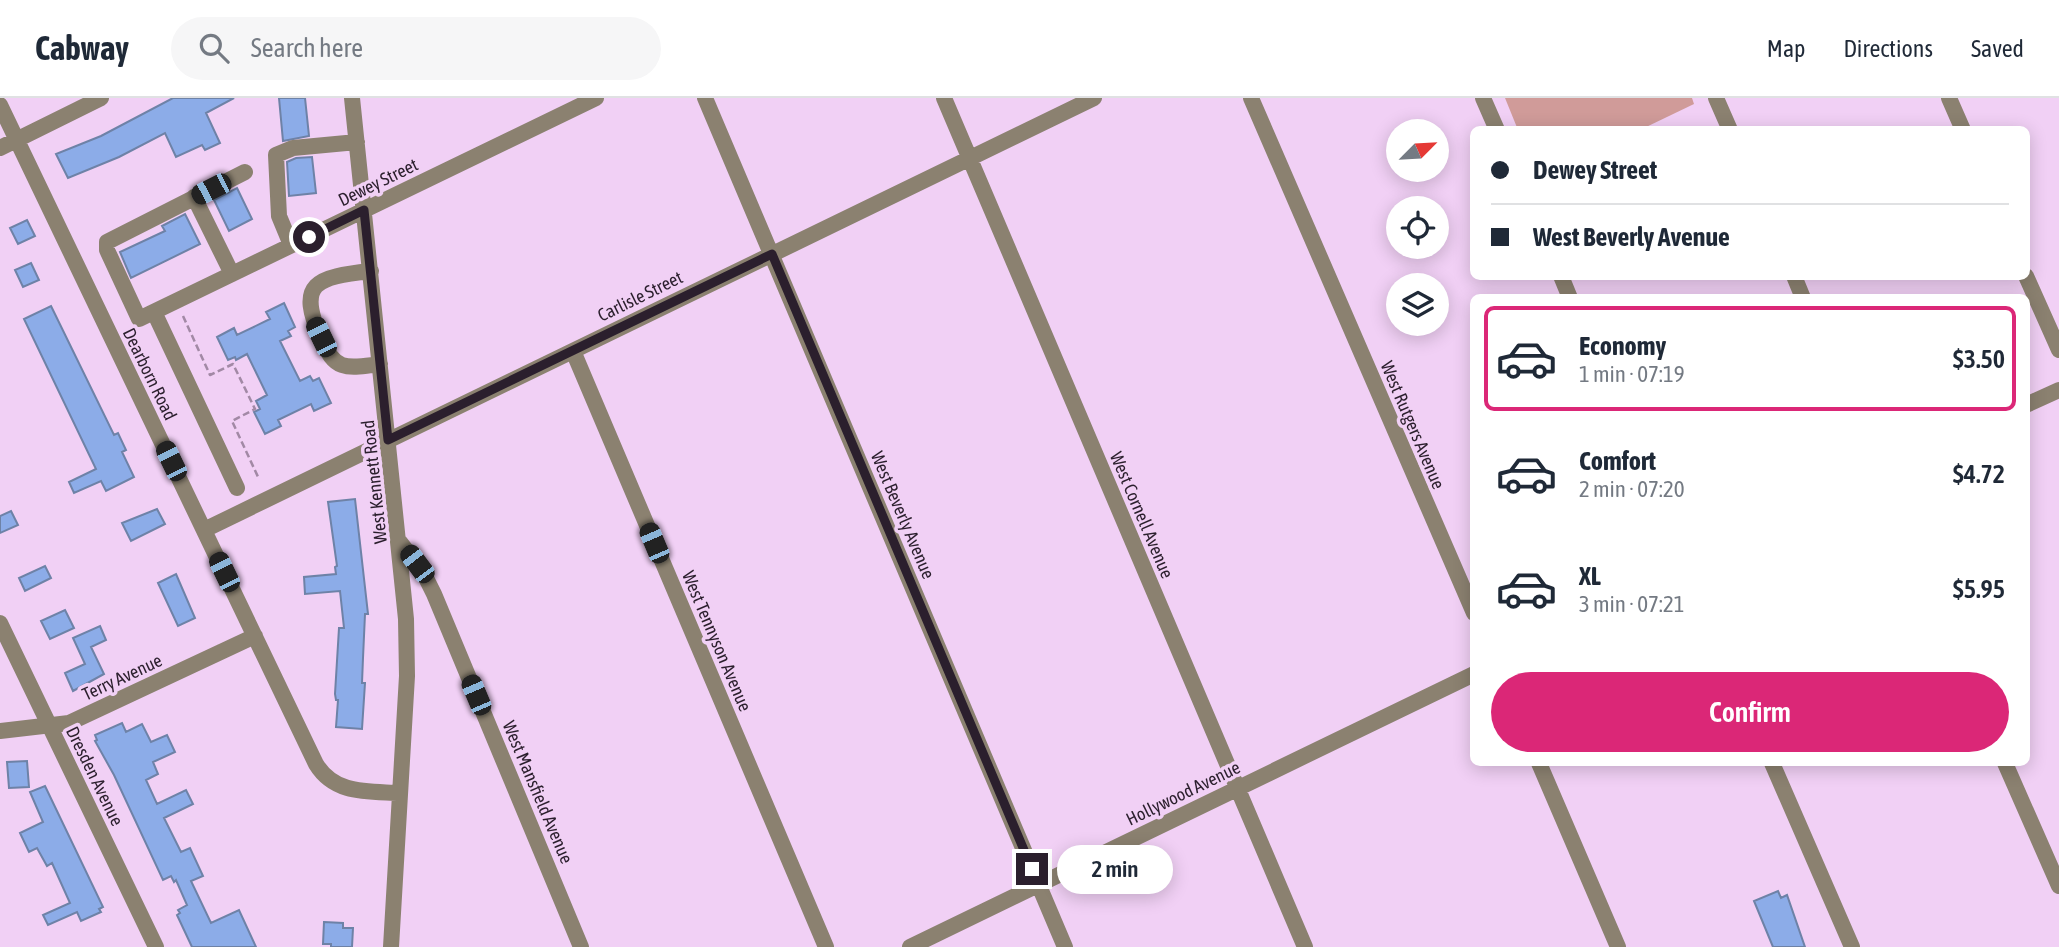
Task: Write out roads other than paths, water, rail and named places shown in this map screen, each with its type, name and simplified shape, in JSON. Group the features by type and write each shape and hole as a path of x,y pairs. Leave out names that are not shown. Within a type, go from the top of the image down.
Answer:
{"street":[{"path":"0,149 101,98"},
{"name":"West Kennett Road","path":"352,98 400,542 407,648 391,947"},
{"name":"Dewey Street","path":"146,316 596,98"},
{"name":"West Beverly Avenue","path":"705,98 1065,947"},
{"name":"West Cornell Avenue","path":"944,98 1305,947"},
{"name":"Carlisle Street","path":"204,530 1094,98"},
{"name":"West Rutgers Avenue","path":"1251,98 1470,604"},
{"path":"1483,98 1495,126"},
{"path":"1716,98 1728,126"},
{"path":"1949,98 1961,126"},
{"name":"Dearborn Road","path":"0,105 323,774 337,786 348,789 400,793"},
{"path":"291,245 279,216 276,155 293,148 357,142"},
{"path":"237,488 146,316 107,250 107,242 245,172"},
{"path":"194,197 232,274"},
{"path":"371,271 336,275 325,280 314,291 310,309 330,356 337,363 351,366 380,364"},
{"path":"2028,280 2059,350"},
{"name":"West Tennyson Avenue","path":"573,351 825,947"},
{"path":"2030,403 2059,390"},
{"name":"West Mansfield Avenue","path":"400,542 423,572 434,594 582,947"},
{"name":"Dresden Avenue","path":"0,623 156,947"},
{"name":"Terry Avenue","path":"0,731 69,723 255,636"},
{"name":"Hollywood Avenue","path":"910,947 1470,676"},
{"path":"1540,766 1618,947"},
{"path":"1773,766 1852,947"},
{"path":"2007,766 2059,886"}]}
